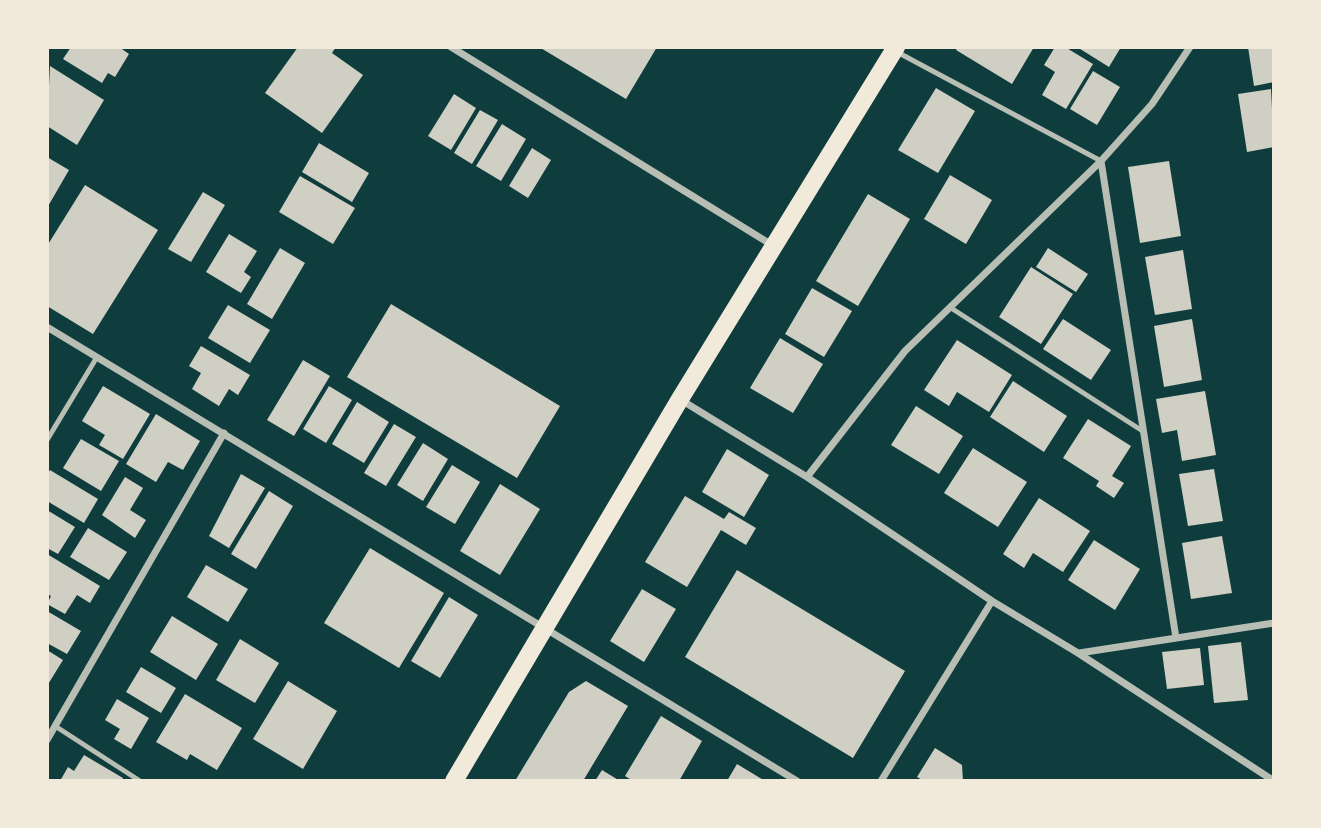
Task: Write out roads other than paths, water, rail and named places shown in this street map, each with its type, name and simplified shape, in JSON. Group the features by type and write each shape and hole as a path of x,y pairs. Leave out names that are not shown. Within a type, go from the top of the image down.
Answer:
{"main road":[{"path":"454,781 680,400 895,49"}],"street":[{"path":"451,47 776,247"},
{"path":"807,477 905,352 1101,160 1152,104 1190,47"},
{"path":"1101,160 1141,430 1176,638"},
{"path":"47,327 546,626 797,781"},
{"path":"680,400 807,477 992,601 1079,653 1274,780"},
{"path":"47,740 224,433"},
{"path":"881,781 992,601"},
{"path":"1079,653 1274,623"}],"lane":[{"path":"895,49 1101,160"},
{"path":"951,308 1141,430"},
{"path":"47,440 97,357"},
{"path":"55,726 140,781"}]}
